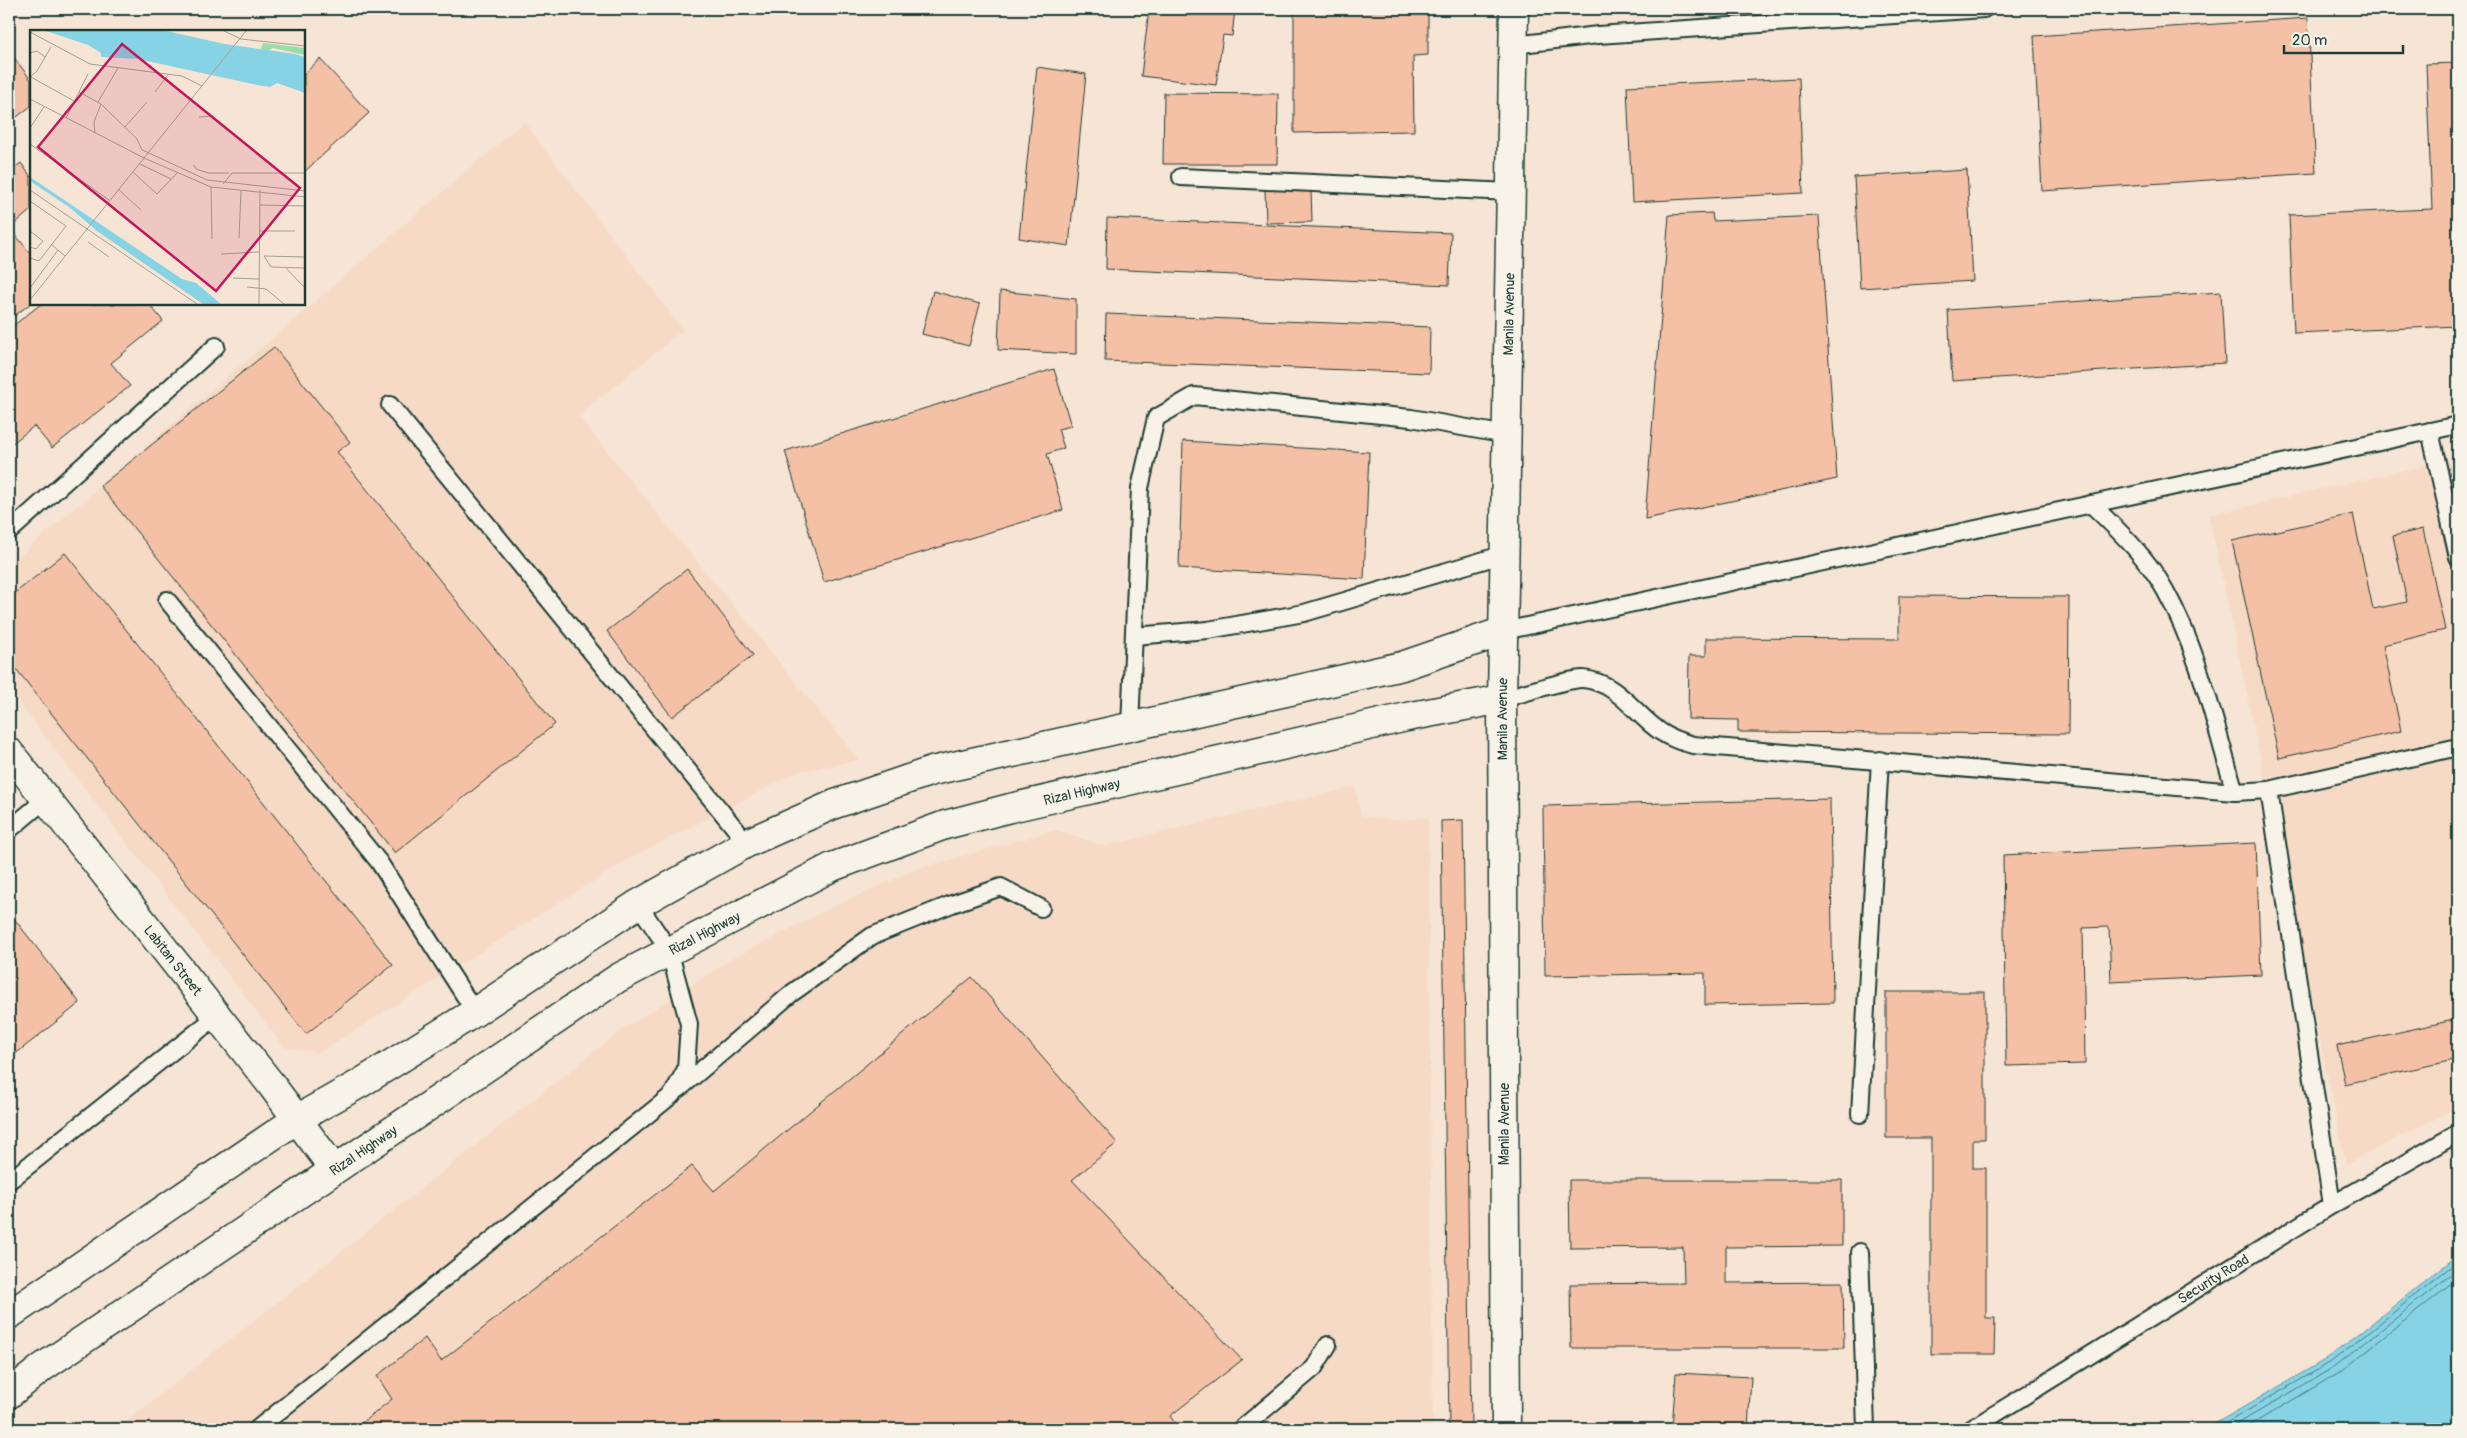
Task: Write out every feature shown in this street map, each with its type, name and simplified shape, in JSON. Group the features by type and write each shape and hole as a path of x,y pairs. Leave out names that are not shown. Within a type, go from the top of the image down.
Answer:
{"main road":[{"name":"Manila Avenue","path":"1506,1429 1502,699 1514,9"},
{"path":"9,1315 297,1119 359,1084 474,1012 638,904 747,843 835,804 932,771 1402,666 1504,631"},
{"name":"Rizal Highway","path":"9,1394 43,1368 334,1169 618,978 832,867 944,825 1407,717 1502,699"},
{"name":"Labitan Street","path":"9,752 217,1016 334,1169"}],"lane":[{"path":"1514,45 1598,35 1984,9"},
{"path":"1181,177 1511,192"},
{"path":"9,532 216,346"},
{"path":"1130,727 1140,488 1156,418 1194,396 1411,418 1507,435"},
{"path":"390,405 747,843"},
{"path":"1504,631 2458,425"},
{"path":"2430,431 2458,558"},
{"path":"2091,504 2130,542 2165,590 2196,662 2235,792"},
{"path":"1134,636 1208,630 1304,613 1505,554"},
{"path":"168,600 379,862 474,1012"},
{"path":"1502,699 1582,679 1600,684 1621,696 1660,732 1676,740 1693,745 2235,792 2269,790 2458,747"},
{"path":"1860,1114 1880,760"},
{"path":"2269,790 2332,1206"},
{"path":"9,830 46,799"},
{"path":"257,1429 672,1095 792,993 872,936 952,904 1001,887 1041,908"},
{"path":"638,904 669,950 689,1024 686,1068 672,1095"},
{"path":"9,1181 217,1016"},
{"name":"Security Road","path":"1971,1429 2332,1206 2458,1132"},
{"path":"1860,1252 1866,1429"},
{"path":"1240,1429 1314,1368 1328,1346"}],"shaded area":[{"path":"524,122 683,330 578,416 859,760 797,772 632,857 318,1053 284,1047 9,690 9,565"},
{"path":"2458,458 2458,1107 2346,1164 2209,515"},
{"path":"1355,787 1361,816 1392,820 1428,818 1433,1429 117,1429 622,1030 735,957 831,908 917,869 1056,830 1104,846"}],"water":[{"path":"2458,1255 2458,1429 2206,1429 2328,1358"}],"building":[{"path":"1149,9 1235,9 1232,36 1223,35 1216,85 1141,76"},
{"path":"1294,9 1428,9 1428,55 1413,56 1414,131 1294,133"},
{"path":"2308,18 2316,173 2042,191 2034,36"},
{"path":"9,51 30,79 30,107 9,123"},
{"path":"320,59 369,113 305,171 305,73"},
{"path":"2458,63 2458,326 2294,333 2289,215 2432,209 2426,64"},
{"path":"1037,67 1086,74 1069,246 1019,238"},
{"path":"1799,78 1803,193 1632,202 1627,86"},
{"path":"1164,93 1278,94 1277,164 1163,164"},
{"path":"21,163 30,176 30,211 10,228 30,253 30,304 9,320 9,172"},
{"path":"1967,170 1973,281 1860,288 1854,177"},
{"path":"1311,189 1312,222 1266,223 1265,190"},
{"path":"1712,213 1713,221 1819,216 1837,479 1645,519 1669,215"},
{"path":"1107,218 1451,233 1449,285 1106,269"},
{"path":"933,291 980,304 969,346 922,334"},
{"path":"1000,291 1076,299 1076,354 998,350"},
{"path":"2221,292 2225,363 1952,381 1948,310"},
{"path":"40,305 150,305 163,321 111,363 130,386 52,448 34,426 9,446 9,329"},
{"path":"1106,314 1430,327 1429,373 1105,361"},
{"path":"274,347 350,442 337,452 555,724 395,853 100,486"},
{"path":"1054,369 1071,426 1058,429 1064,448 1047,454 1063,510 824,582 785,451"},
{"path":"1183,441 1369,452 1364,579 1179,568"},
{"path":"2353,514 2373,609 2407,602 2393,536 2423,529 2445,630 2383,645 2401,731 2279,758 2232,541"},
{"path":"65,553 393,965 306,1034 9,660 9,598"},
{"path":"687,569 753,655 672,717 607,631"},
{"path":"1899,596 2069,597 2068,734 1738,732 1738,720 1688,719 1689,656 1706,656 1706,638 1899,639"},
{"path":"1830,799 1833,1003 1705,1005 1705,973 1545,976 1543,806"},
{"path":"1463,820 1471,1429 1449,1429 1441,821"},
{"path":"2256,843 2261,975 2111,982 2109,927 2083,928 2085,1064 2006,1066 2003,855"},
{"path":"9,912 80,1003 9,1059"},
{"path":"972,977 1117,1143 1072,1180 1242,1360 1170,1416 1179,1429 354,1429 392,1399 377,1376 425,1338 441,1361 692,1166 714,1191"},
{"path":"1886,992 1985,992 1985,1139 1973,1139 1973,1168 1986,1168 1986,1318 1995,1318 1994,1354 1931,1354 1931,1138 1886,1138"},
{"path":"2458,1019 2458,1059 2345,1084 2337,1046"},
{"path":"1569,1180 1842,1180 1842,1246 1726,1247 1726,1283 1843,1282 1844,1348 1571,1348 1570,1284 1684,1283 1683,1247 1570,1248"},
{"path":"1676,1373 1751,1377 1748,1429 1672,1429"}]}
